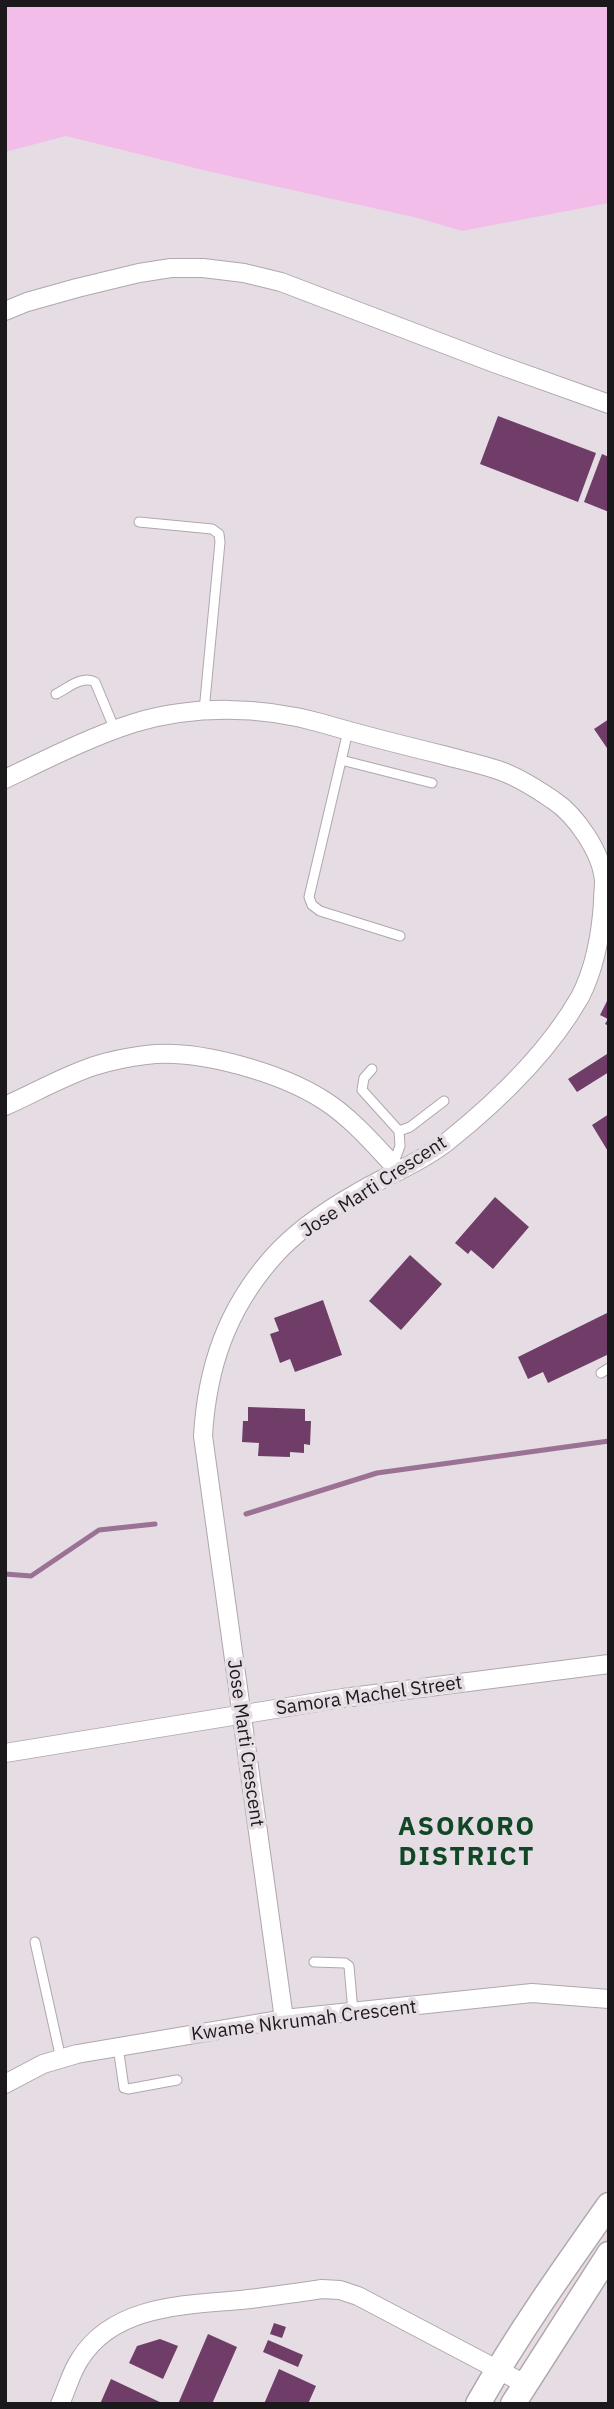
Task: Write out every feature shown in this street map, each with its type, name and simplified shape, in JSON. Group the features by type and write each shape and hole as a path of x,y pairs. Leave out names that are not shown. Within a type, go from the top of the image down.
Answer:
{"main road":[{"path":"478,2404 498,2369 609,2205"},
{"path":"519,2394 609,2254"}],"street":[{"path":"5,311 77,288 149,271 203,268 244,273 281,282 609,404"},
{"name":"Jose Marti Crescent","path":"5,779 135,723 204,711 268,712 303,718 500,770 554,801 571,815 585,833 606,877 602,924 594,958 581,994 553,1038 503,1093 455,1134 317,1219 276,1254 246,1290 235,1309 211,1376 203,1436 284,2020"},
{"path":"5,1106 93,1067 148,1054 192,1055 246,1067 293,1084 327,1102 366,1136 396,1168"},
{"name":"Samora Machel Street","path":"5,1752 343,1698 609,1664"},
{"name":"Kwame Nkrumah Crescent","path":"5,2084 43,2064 61,2059 284,2020 532,1993 609,1999"},
{"path":"60,2404 80,2359 97,2340 135,2316 168,2306 322,2289 340,2290 358,2296 498,2369 519,2394"}],"lane":[{"path":"139,522 212,529 219,534 204,711"},
{"path":"56,694 82,680 95,682 115,730"},
{"path":"348,731 309,897 312,905 320,911 400,936"},
{"path":"341,760 432,783"},
{"path":"372,1069 364,1078 362,1090 399,1131 400,1146 396,1168"},
{"path":"399,1131 410,1127 444,1101"},
{"path":"35,1942 61,2059"},
{"path":"314,1962 345,1963 349,1966 353,2012"},
{"path":"118,2047 124,2088 177,2080"}],"shaded area":[{"path":"5,5 609,5 609,203 462,231 418,218 211,172 66,136 5,152"}],"building":[{"path":"498,416 596,453 578,502 480,464"},
{"path":"602,454 609,457 609,512 584,502"},
{"path":"609,719 609,751 594,729"},
{"path":"609,997 609,1026 605,1024 608,1019 600,1015"},
{"path":"607,1054 609,1072 577,1092 568,1079"},
{"path":"609,1114 609,1153 592,1125"},
{"path":"495,1197 529,1227 493,1269 471,1250 468,1254 455,1243"},
{"path":"410,1255 442,1284 401,1330 369,1301"},
{"path":"323,1300 342,1355 295,1372 290,1359 280,1363 270,1334 279,1331 274,1318"},
{"path":"609,1312 609,1354 548,1383 543,1372 528,1379 518,1357"},
{"path":"248,1407 305,1409 305,1421 311,1421 310,1445 304,1444 304,1453 290,1452 290,1457 258,1456 259,1443 242,1442 243,1421 248,1421"},
{"path":"274,2323 286,2327 282,2338 270,2334"},
{"path":"208,2334 237,2347 212,2404 178,2404"},
{"path":"160,2339 178,2346 163,2379 129,2363 137,2346"},
{"path":"268,2340 303,2355 298,2367 263,2352"},
{"path":"279,2369 316,2386 308,2404 264,2404"},
{"path":"111,2379 164,2404 100,2404"}],"waterway":[{"path":"246,1514 377,1473 609,1441"},
{"path":"5,1574 31,1576 99,1530 155,1524"}],"district":[{"name":"ASOKORO DISTRICT","path":"467,1842"}]}
